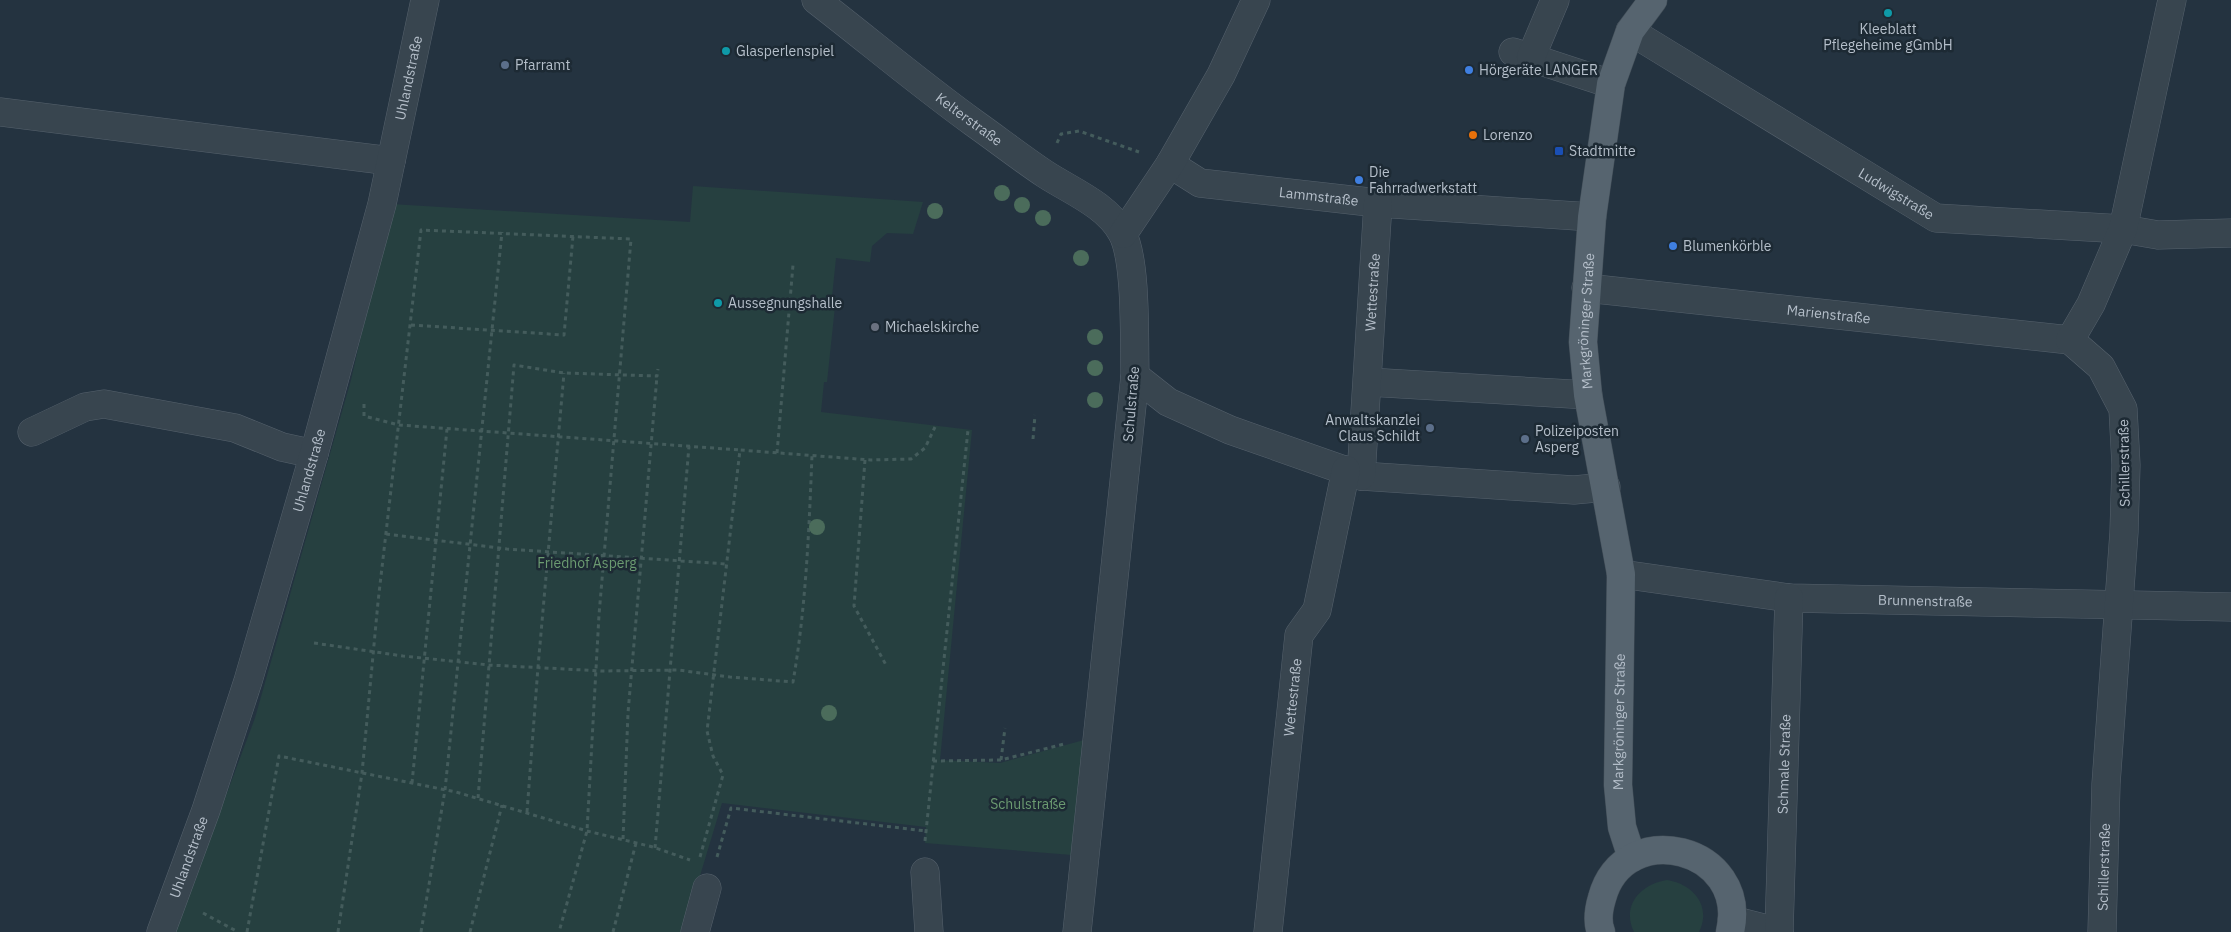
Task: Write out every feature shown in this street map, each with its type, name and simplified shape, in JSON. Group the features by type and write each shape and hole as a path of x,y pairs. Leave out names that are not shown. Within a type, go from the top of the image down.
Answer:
{"main road":[{"name":"Markgröninger Straße","path":"1632,858 1622,827 1618,785 1621,574 1588,395 1583,342 1592,217 1611,84 1630,31 1653,0"},
{"path":"1600,932 1599,908 1605,888 1616,871 1632,858 1655,850 1679,850 1701,860 1719,875 1730,897 1731,926"}],"street":[{"name":"Uhlandstraße","path":"161,932 206,810 248,681 314,454 382,204 425,0"},
{"name":"Kelterstraße","path":"816,0 972,122 1044,173 1100,208 1113,220 1123,234"},
{"path":"1123,234 1170,164 1221,75 1256,0"},
{"path":"1555,0 1522,55 1611,84"},
{"path":"2070,340 2091,304 2123,229 2172,0"},
{"name":"Ludwigstraße","path":"1630,31 1936,218 2123,229 2158,235 2231,233"},
{"path":"0,112 391,161"},
{"name":"Lammstraße","path":"1170,164 1200,183 1378,203 1592,217"},
{"name":"Wettestraße","path":"1268,932 1299,635 1317,610 1354,473 1368,382 1378,203"},
{"name":"Schulstraße","path":"1077,932 1135,376 1133,295 1129,255 1123,234"},
{"name":"Marienstraße","path":"1586,288 2070,340"},
{"name":"Schillerstraße","path":"2070,340 2101,366 2123,409 2126,465 2124,532 2106,784 2102,932"},
{"path":"1135,376 1168,402 1230,430 1354,473 1574,490 1606,487"},
{"path":"1368,382 1588,395"},
{"path":"32,432 85,407 104,404 236,428 282,446 314,454"},
{"name":"Brunnenstraße","path":"1621,574 1789,598 2119,603 2231,607"},
{"name":"Schmale Straße","path":"1779,932 1789,598"},
{"path":"925,872 929,932"},
{"path":"695,932 708,888"},
{"path":"1731,926 1779,932"}],"path":[{"path":"1044,173 1061,134 1078,130 1170,164"},
{"path":"338,932 362,773 373,652 421,230 631,239 595,670 587,831 559,932"},
{"path":"421,932 445,790 502,232"},
{"path":"410,325 564,335 573,236"},
{"path":"777,453 793,265"},
{"path":"478,798 514,365 564,372 657,376"},
{"path":"623,839 632,670 658,370"},
{"path":"527,812 564,372"},
{"path":"1033,439 1035,415"},
{"path":"399,425 865,460 910,459 925,448 935,427"},
{"path":"412,783 447,429"},
{"path":"925,872 926,831 968,430"},
{"path":"656,848 689,446"},
{"path":"247,932 279,756 478,798 587,831 656,848 698,863 723,775 713,756 707,731 712,675 740,450"},
{"path":"314,643 425,659 489,665 595,670 671,670 793,682 800,644 807,571 812,455"},
{"path":"865,460 854,606 886,665"},
{"path":"386,534 498,548 726,564"},
{"path":"1002,760 1006,728"},
{"path":"933,761 1002,760 1096,736"},
{"path":"470,932 502,805"},
{"path":"708,888 731,808 926,831"},
{"path":"613,932 636,843"},
{"path":"174,897 238,932"}],"green space":[{"name":"Friedhof Asperg","path":"693,186 923,202 913,234 887,233 872,246 870,262 836,258 832,297 836,297 827,382 824,382 821,412 972,430 940,760 1000,763 1084,740 1072,855 925,843 926,827 722,803 683,932 175,932 255,718 351,380 391,204 690,222"},
{"path":"1667,880 1685,886 1698,898 1703,913 1699,932 1634,932 1630,913 1636,897 1649,886"}],"place":[{"name":"Kleeblatt Pflegeheime gGmbH","path":"1888,13"},
{"name":"Glasperlenspiel","path":"726,51"},
{"name":"Pfarramt","path":"505,65"},
{"name":"Hörgeräte LANGER","path":"1469,70"},
{"name":"Lorenzo","path":"1473,135"},
{"name":"Stadtmitte","path":"1559,151"},
{"name":"Die Fahrradwerkstatt","path":"1359,180"},
{"name":"Blumenkörble","path":"1673,246"},
{"name":"Aussegnungshalle","path":"718,303"},
{"name":"Michaelskirche","path":"875,327"},
{"name":"Anwaltskanzlei Claus Schildt","path":"1430,428"},
{"name":"Polizeiposten Asperg","path":"1525,439"}]}
